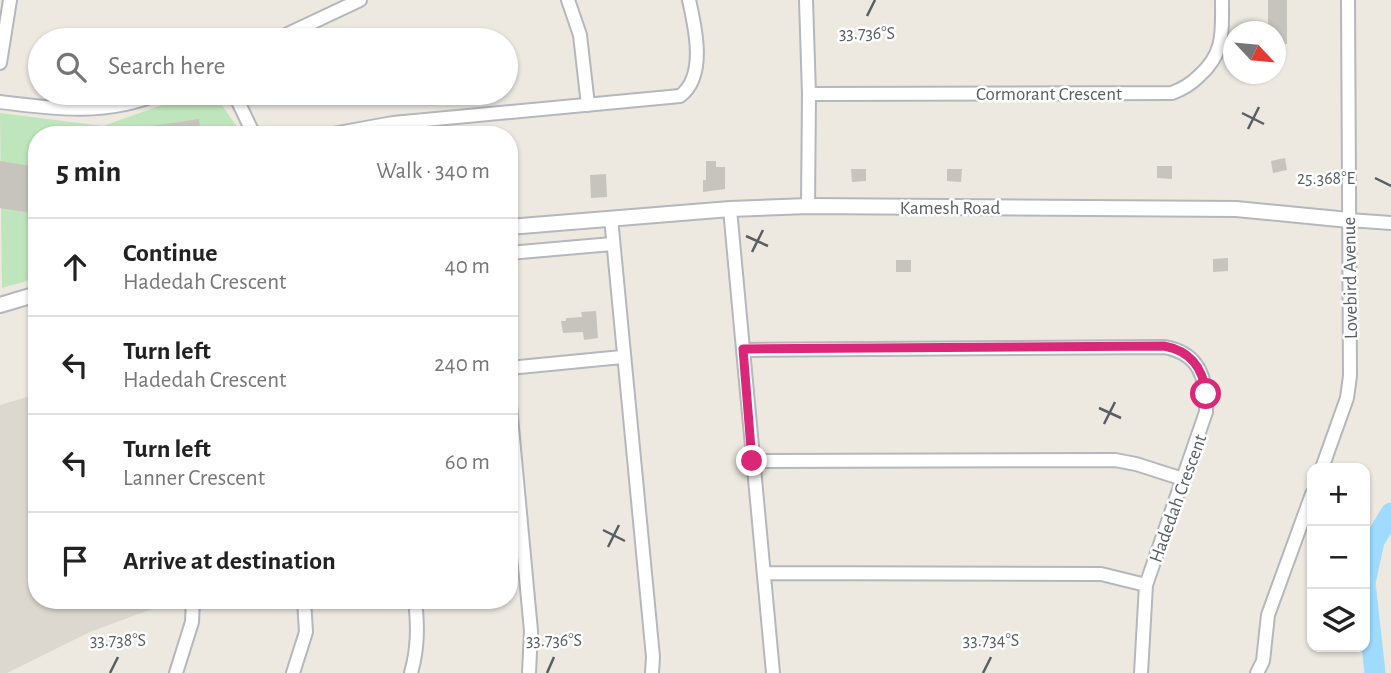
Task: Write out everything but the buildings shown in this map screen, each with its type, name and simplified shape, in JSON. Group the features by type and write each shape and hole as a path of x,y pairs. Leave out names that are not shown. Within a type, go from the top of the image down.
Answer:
{"street":[{"path":"0,63 10,0"},
{"path":"300,28 360,0"},
{"path":"568,0 580,35 589,105"},
{"path":"376,126 680,96 689,90 695,70 697,37 689,0"},
{"path":"806,0 808,206"},
{"name":"Cormorant Crescent","path":"809,94 1171,93 1184,89 1196,80 1217,55 1221,42 1223,0"},
{"name":"Lovebird Avenue","path":"1324,463 1347,398 1350,376 1348,0"},
{"path":"0,102 74,110 124,105"},
{"path":"240,105 250,126"},
{"name":"Kamesh Road","path":"518,226 730,209 808,206 1236,209 1391,223"},
{"path":"730,209 773,673"},
{"path":"611,218 622,357 653,657 652,673"},
{"path":"518,252 612,244"},
{"path":"0,305 28,297"},
{"name":"Hadedah Crescent","path":"743,349 1164,346 1186,353 1196,363 1205,386 1207,403 1204,422 1146,586 1142,673"},
{"path":"518,367 622,357"},
{"path":"752,461 1115,460 1136,464 1182,480"},
{"path":"518,492 531,631 529,673"},
{"path":"1260,667 1268,615 1307,508"},
{"path":"764,573 1101,573 1146,586"},
{"path":"176,673 192,622 192,609"},
{"path":"293,673 306,632 305,609"},
{"path":"411,673 418,633 416,609"}],"shaded area":[{"path":"28,397 28,609 152,609 90,632 7,673 0,673 0,405"}],"green space":[{"path":"162,105 222,105 237,126 103,126"},
{"path":"0,113 103,126 28,126 28,281 2,288"}],"waterway":[{"path":"1375,673 1365,583 1374,541 1391,513"}],"route":[{"path":"752,461 743,349 1164,346 1175,348 1191,357 1199,369 1206,394"}]}
